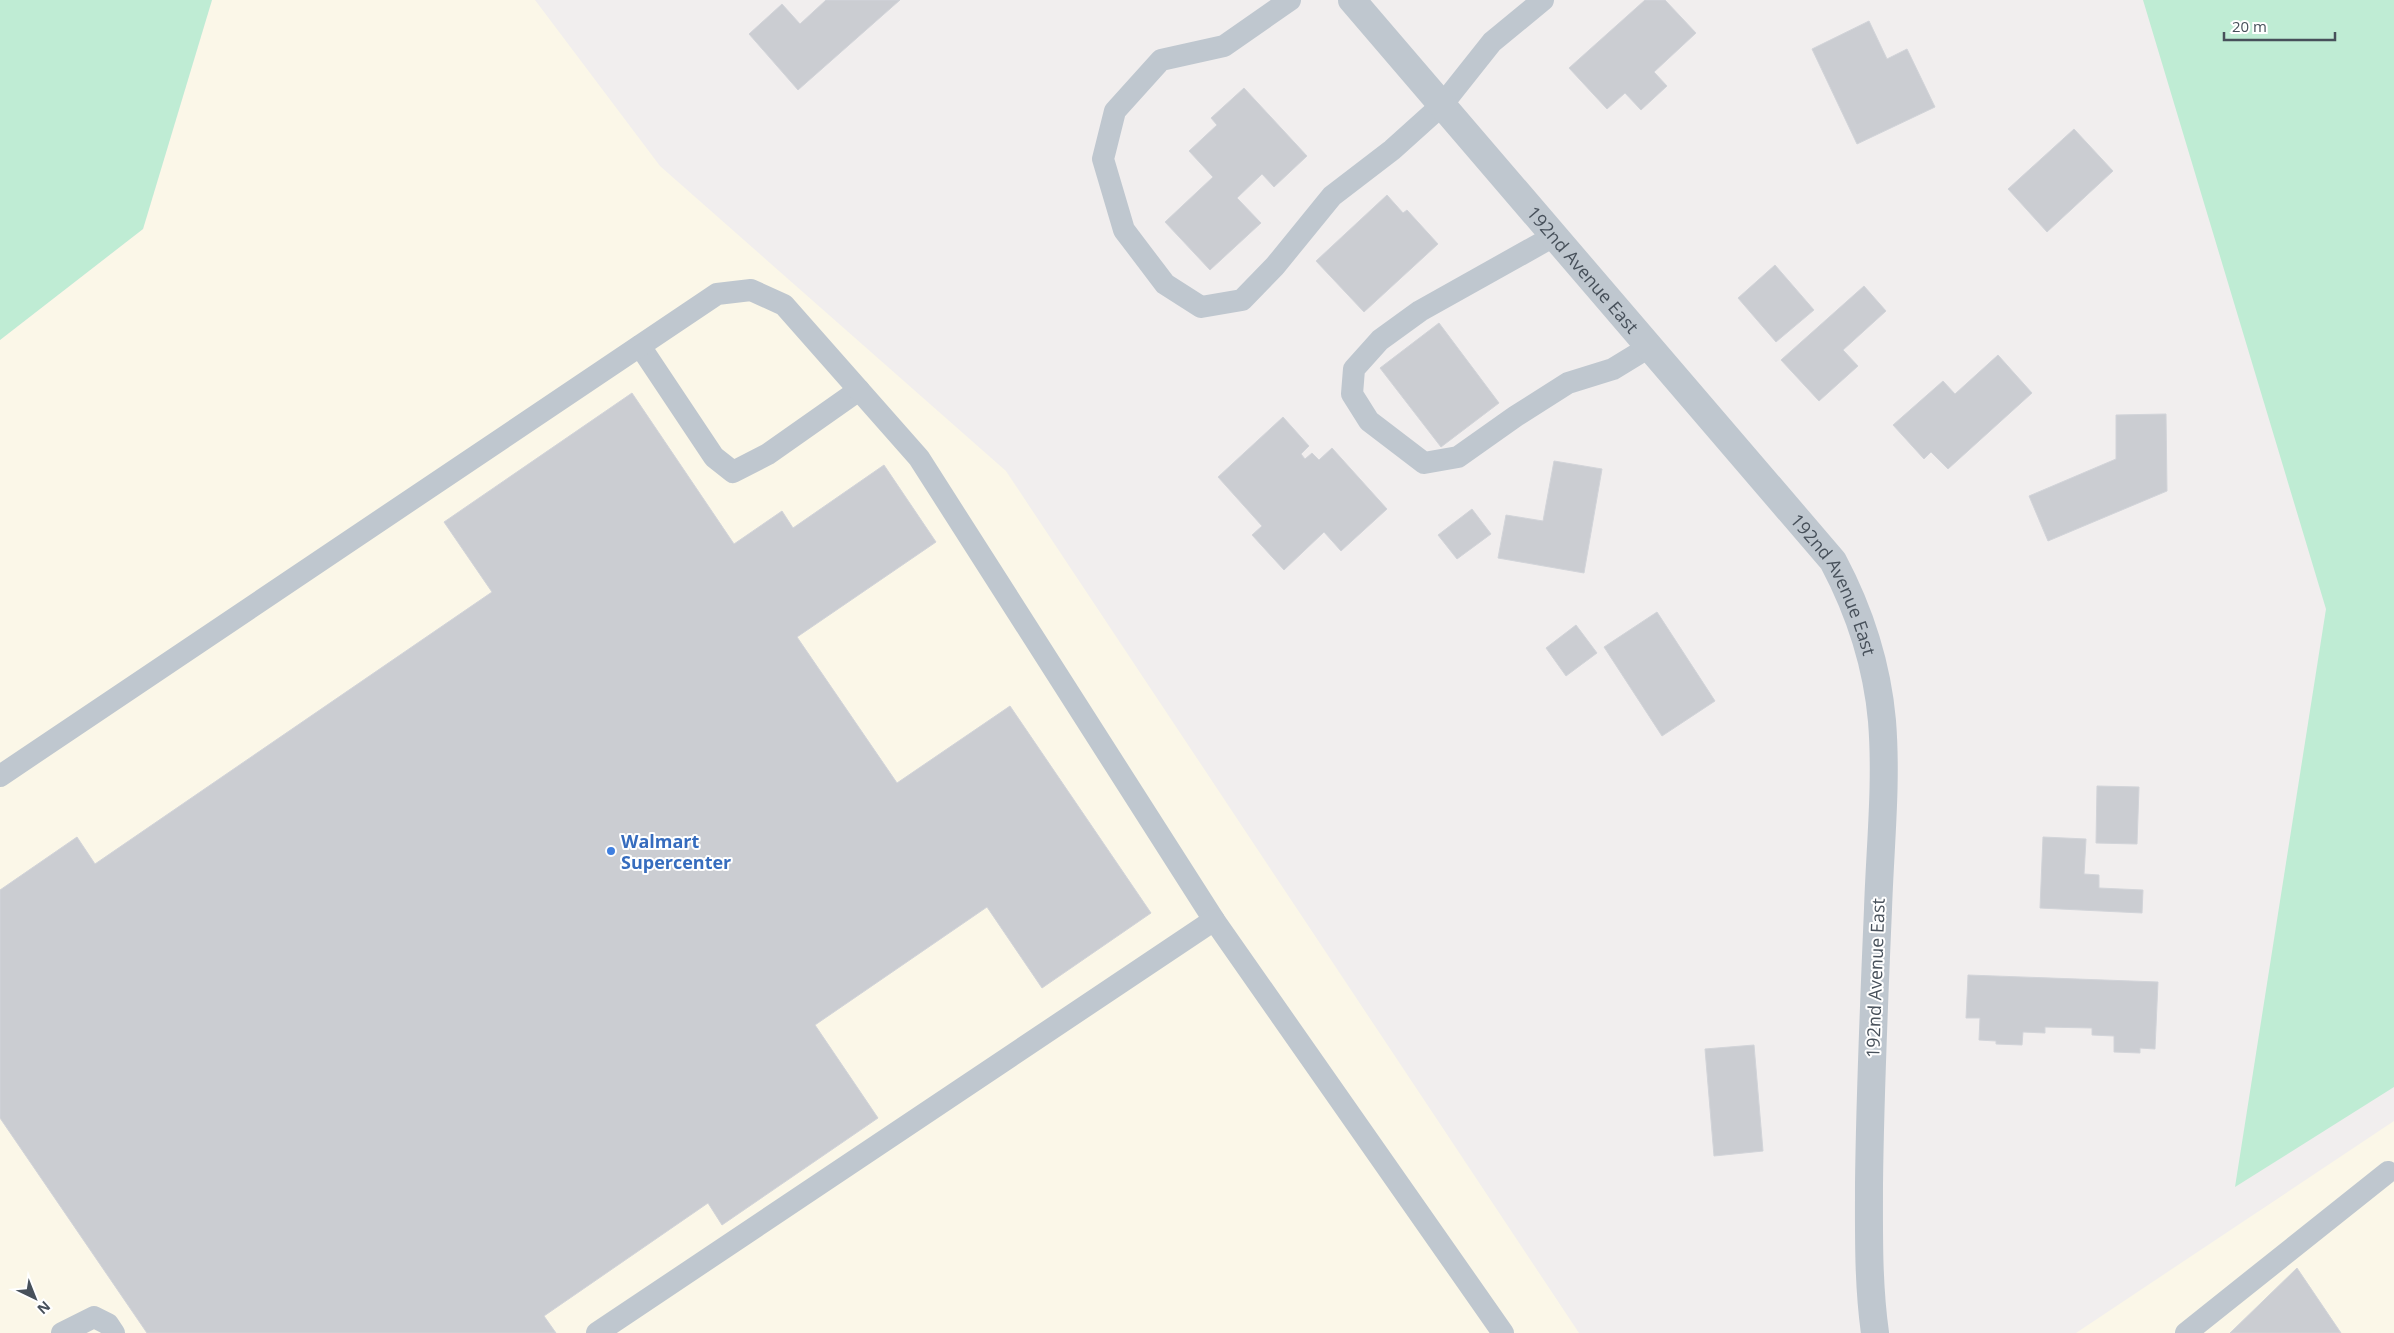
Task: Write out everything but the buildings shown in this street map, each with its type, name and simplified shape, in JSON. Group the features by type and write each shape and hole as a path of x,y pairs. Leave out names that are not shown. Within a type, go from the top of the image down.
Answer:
{"street":[{"name":"192nd Avenue East","path":"1352,0 1833,561 1852,596 1863,627 1882,721 1882,794 1870,1121 1869,1290 1875,1333"}],"lane":[{"path":"1290,0 1224,46 1161,60 1114,111 1103,159 1124,230 1165,284 1201,307 1242,300 1276,266 1332,196 1392,150 1442,106 1492,42 1543,0"},
{"path":"1554,236 1420,311 1380,340 1354,369 1352,394 1369,421 1424,463 1458,457 1516,416 1568,383 1613,369 1649,347"},
{"path":"0,776 717,294 751,290 784,305 919,458 1214,920 1503,1333"},
{"path":"640,346 714,457 733,472 768,454 859,390"},
{"path":"598,1333 1214,920"},
{"path":"2186,1333 2392,1173"},
{"path":"62,1333 94,1318 108,1324 114,1333"}],"shaded area":[{"path":"212,0 535,0 660,166 1006,471 1579,1333 0,1333 0,340 143,229"},
{"path":"2394,1121 2394,1333 2076,1333"}],"green space":[{"path":"0,0 212,0 143,229 0,340"},
{"path":"2143,0 2394,0 2394,1087 2235,1187 2326,609"}],"place":[{"name":"Walmart Supercenter","path":"611,851"}]}
